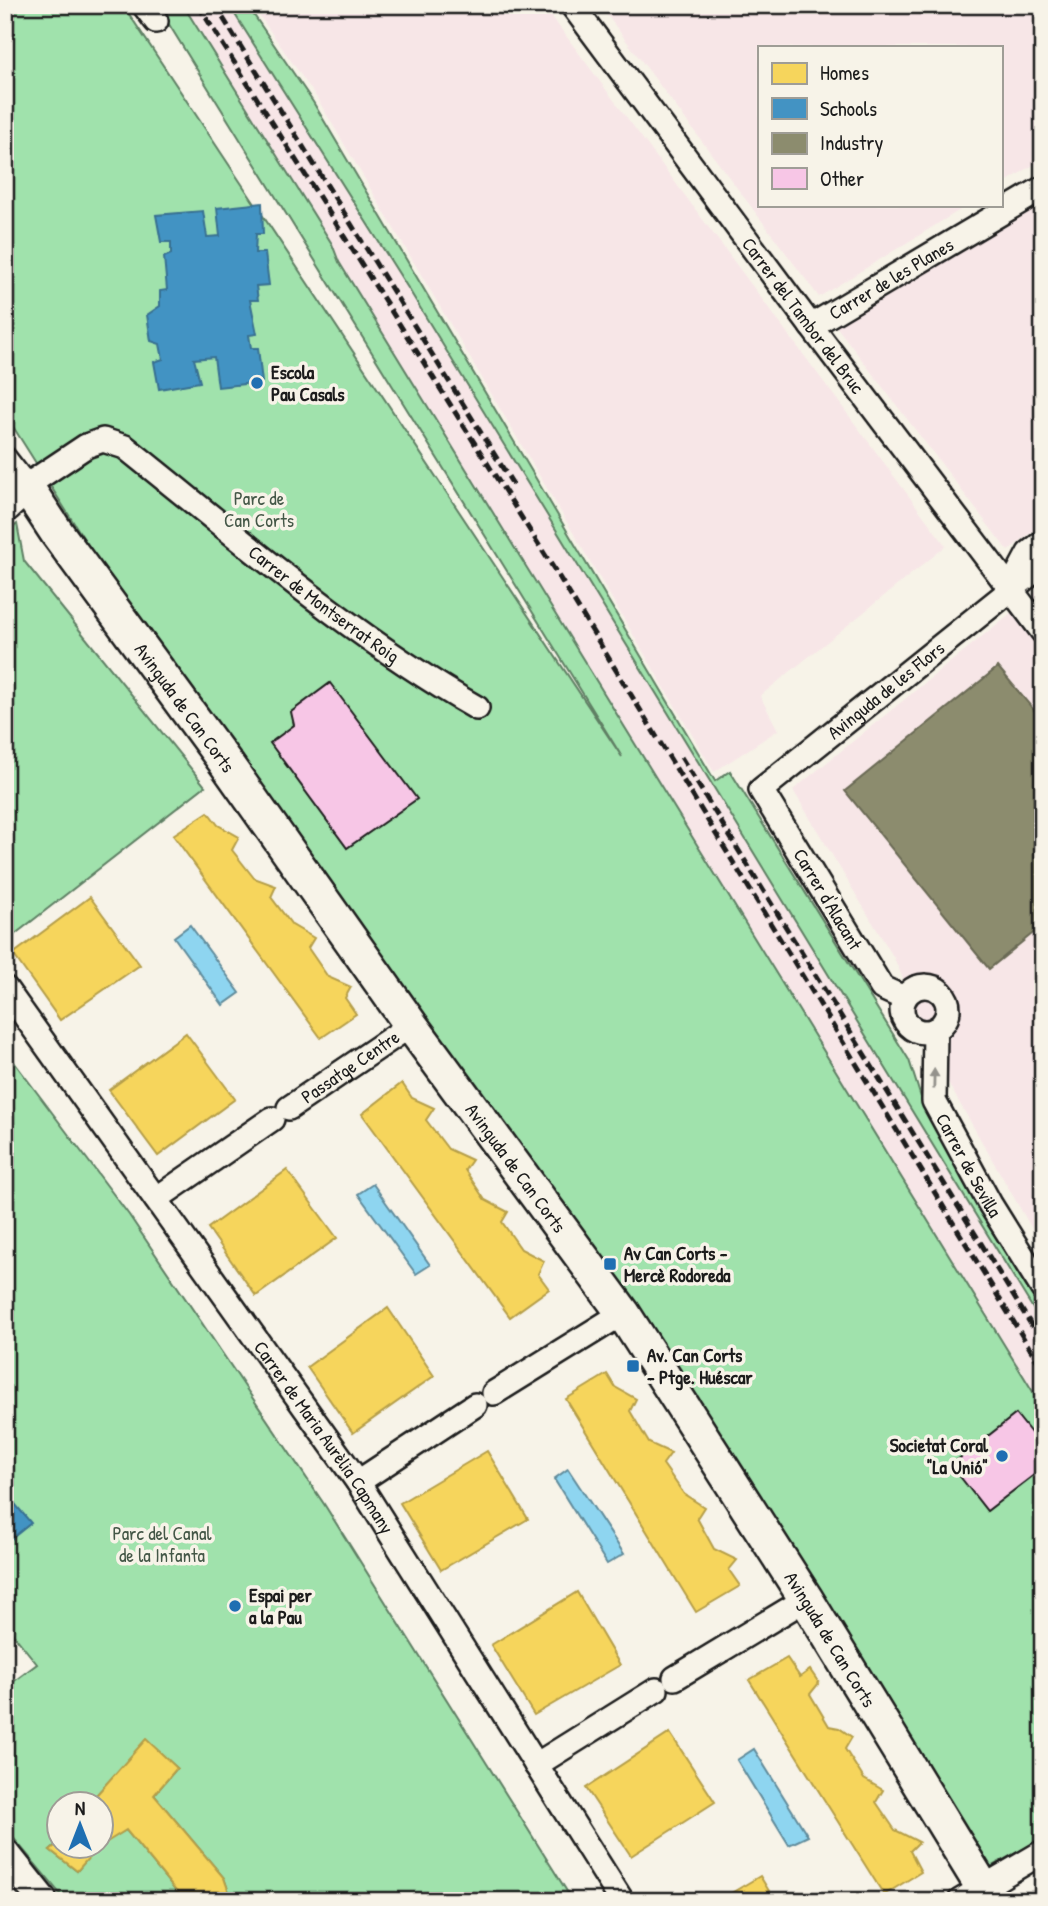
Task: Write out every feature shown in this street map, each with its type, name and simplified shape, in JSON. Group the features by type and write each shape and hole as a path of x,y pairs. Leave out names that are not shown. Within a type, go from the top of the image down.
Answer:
{"street":[{"name":"Carrer del Tambor del Bruc","path":"583,9 811,326 1043,632"},
{"name":"Carrer de les Planes","path":"811,326 1043,188"},
{"name":"Carrer de Montserrat Roig","path":"15,495 86,446 103,440 125,447 320,602 420,675 477,708"},
{"name":"Avinguda de Can Corts","path":"5,459 15,495 57,533 623,1313 806,1599 978,1896"},
{"name":"Avinguda de les Flors","path":"1009,590 1029,553 1043,542"},
{"name":"Avinguda de les Flors","path":"761,790 1043,564"},
{"name":"Carrer d'Alacant","path":"761,790 882,988 904,998"},
{"path":"921,986 938,989 947,999 948,1014 935,1030 915,1030 903,1018 904,998 921,986"},
{"name":"Carrer de Maria Aurèlia Capmany","path":"5,988 358,1482 622,1901"},
{"name":"Passatge Centre","path":"156,1199 411,1024"},
{"name":"Carrer de Sevilla","path":"935,1030 934,1101 990,1204 1043,1289"},
{"path":"494,1393 623,1313"},
{"path":"358,1482 475,1405"},
{"path":"536,1765 806,1599"},
{"path":"978,1896 1043,1852"},
{"path":"5,1857 40,1901"}],"shaded area":[{"path":"183,5 229,5 408,288 1043,1325 1043,1408 339,262 332,244"},
{"path":"252,5 543,5 946,546 760,696 778,730 714,772 317,98"},
{"path":"612,5 1043,5 1043,159 1002,184 1002,46 758,46 758,206 966,206 819,297 604,11"},
{"path":"1043,198 1043,523 1008,551 836,326"},
{"path":"1043,587 1043,1248 951,1088 894,958 793,790"}],"green space":[{"name":"Parc de Can Corts","path":"5,5 123,5 622,757 157,5 183,5 332,244 339,262 1043,1408 1043,1838 985,1870 120,596 5,414"},
{"path":"229,5 247,5 313,102 715,781 730,771 909,1060 924,1107 1043,1302 1043,1325 408,288"},
{"path":"17,524 24,561 205,786 5,942 5,534"},
{"name":"Parc del Canal de la Infanta","path":"5,1050 129,1215 324,1504 573,1901 232,1901 224,1878 154,1795 177,1768 146,1740 101,1790 46,1790 46,1860 63,1860 77,1871 86,1860 116,1860 116,1836 126,1830 184,1901 66,1901 5,1828 5,1688 37,1664 5,1624"}],"water":[{"path":"190,925 240,993 223,1005 174,937"},
{"path":"373,1184 430,1265 416,1274 358,1194"},
{"path":"568,1469 624,1554 607,1564 554,1479"},
{"path":"754,1749 808,1836 789,1845 737,1760"}],"building: Homes":[{"path":"208,812 218,825 239,837 232,850 254,878 276,886 271,897 292,925 314,938 308,948 328,977 351,987 345,998 356,1014 321,1038 173,835"},
{"path":"90,897 140,965 60,1020 13,954"},
{"path":"186,1033 235,1099 158,1156 109,1090"},
{"path":"402,1083 412,1098 434,1108 426,1120 448,1149 472,1160 465,1170 485,1200 508,1212 502,1222 521,1249 544,1261 538,1274 549,1289 510,1317 362,1114"},
{"path":"287,1170 337,1238 256,1296 208,1228"},
{"path":"388,1308 434,1376 353,1433 307,1367"},
{"path":"607,1374 615,1387 636,1399 630,1411 649,1443 671,1453 663,1464 684,1494 704,1507 697,1518 714,1549 737,1560 729,1570 740,1586 696,1612 566,1399"},
{"path":"487,1451 528,1519 441,1570 400,1503"},
{"path":"577,1592 620,1665 534,1715 491,1645"},
{"path":"787,1658 800,1677 810,1670 819,1683 810,1694 829,1726 839,1728 852,1737 845,1749 864,1779 883,1790 876,1802 895,1830 919,1842 910,1851 921,1872 884,1895 749,1680"},
{"path":"670,1733 715,1802 631,1856 586,1788"},
{"path":"146,1739 177,1768 154,1795 224,1878 232,1901 184,1901 126,1830 116,1836 116,1790 101,1790"},
{"path":"63,1860 87,1860 77,1871"},
{"path":"760,1876 775,1901 718,1901"}],"building: Schools":[{"path":"262,203 263,234 256,234 255,253 265,253 269,285 256,286 258,300 250,300 257,334 249,335 251,348 258,348 262,382 218,387 214,357 194,359 200,382 159,389 154,362 163,359 160,344 151,341 147,315 160,306 160,291 167,290 164,257 171,254 171,242 161,242 156,215 203,211 207,237 220,236 217,208"},
{"path":"5,1492 31,1523 5,1544"}],"building: Industry":[{"path":"998,667 1043,721 1043,925 989,969 845,791"}],"building: Other":[{"path":"330,683 417,799 347,848 270,743 294,725 291,712"},
{"name":"Societat Coral \"La Unió\"","path":"1016,1414 1043,1448 1043,1468 987,1511 951,1465"}],"tram line":[{"path":"5,1878 24,1901"}],"railway":[{"path":"198,5 561,580 1043,1370"},
{"path":"215,5 514,486"},
{"path":"681,757 1043,1344"}],"place":[{"name":"Escola Pau Casals","path":"257,383"},
{"name":"Av Can Corts - Mercè Rodoreda","path":"610,1264"},
{"name":"Av. Can Corts - Ptge. Huéscar","path":"633,1366"},
{"name":"Societat Coral \"La Unió\"","path":"1002,1456"},
{"name":"Espai per a la Pau","path":"235,1606"}]}
